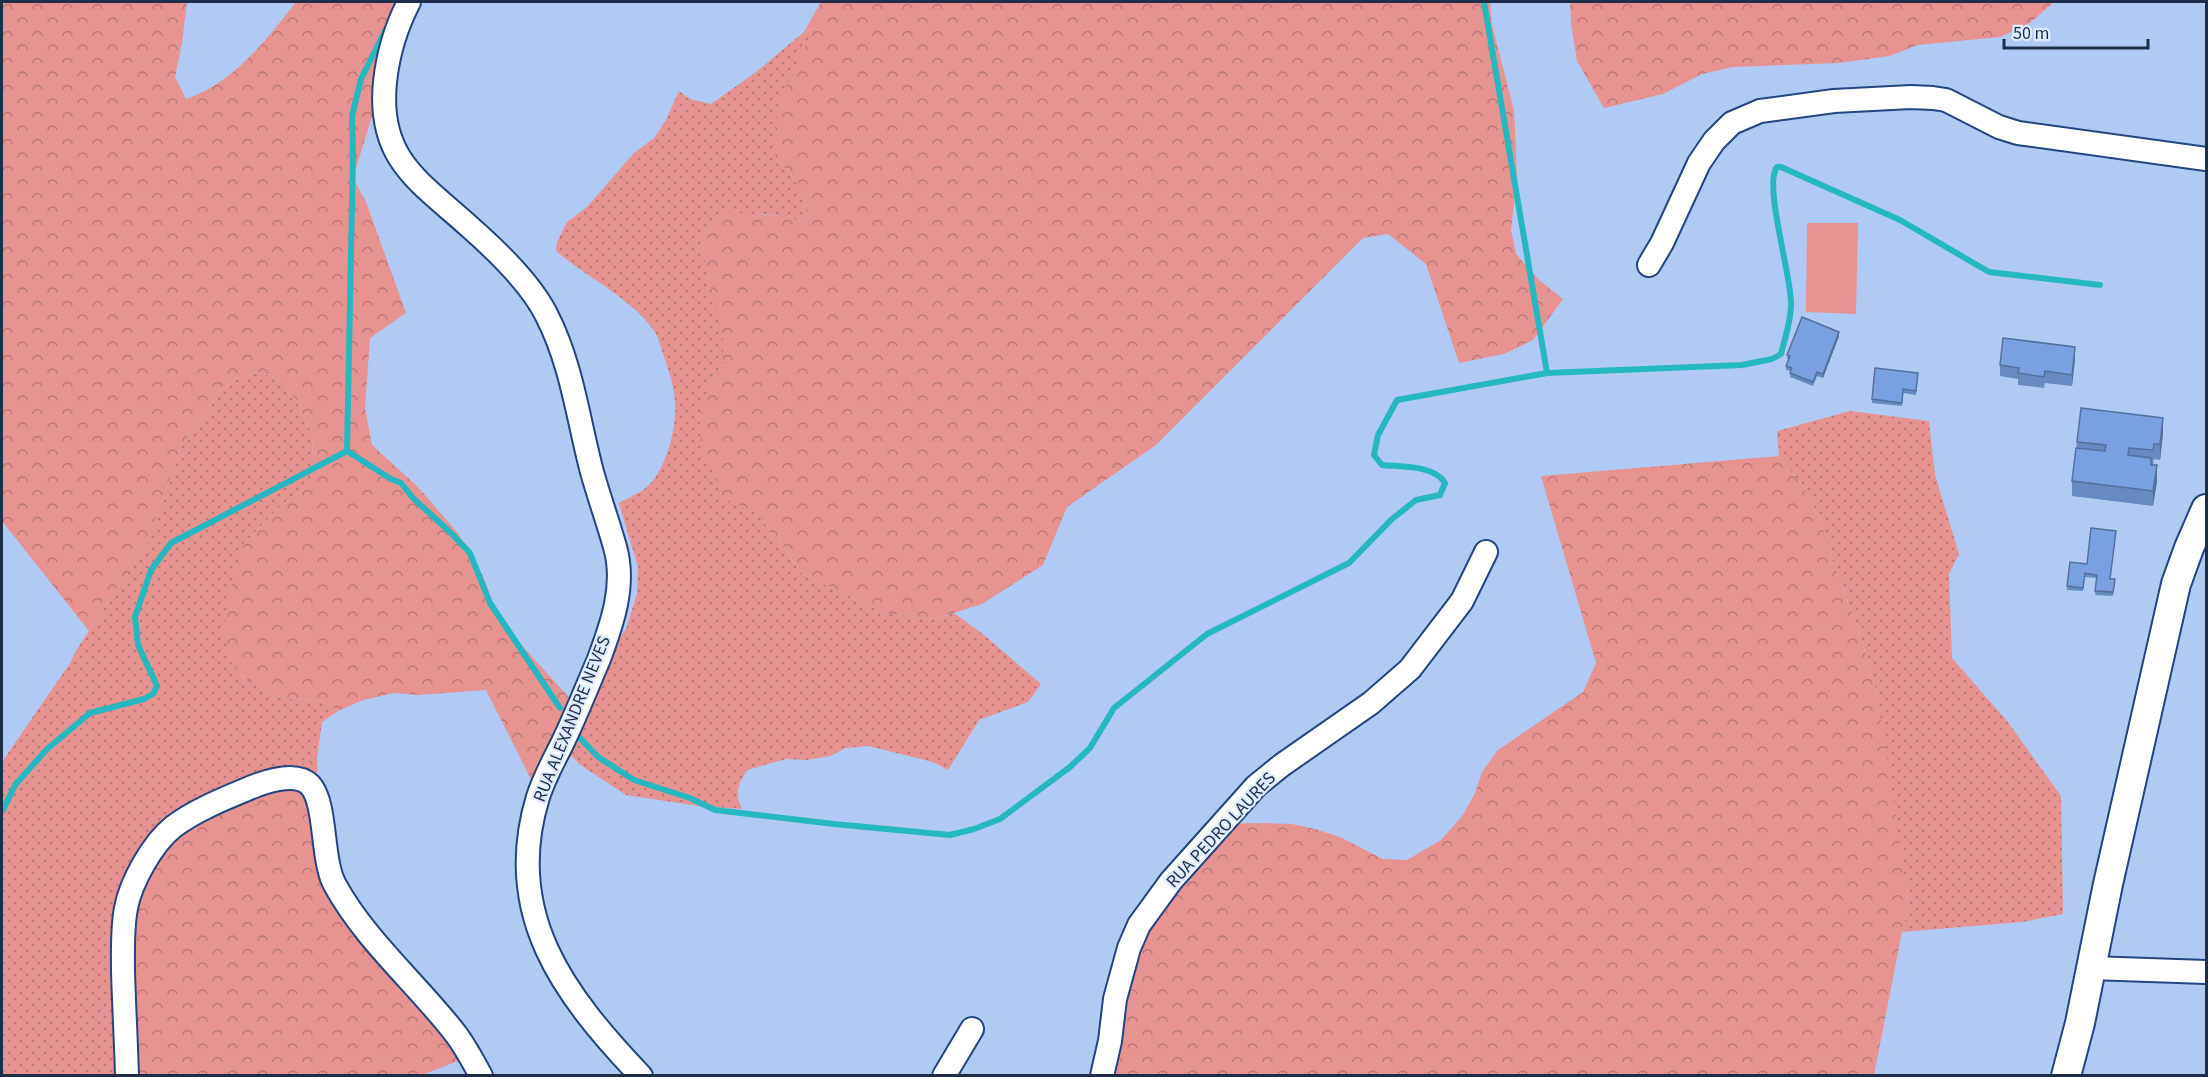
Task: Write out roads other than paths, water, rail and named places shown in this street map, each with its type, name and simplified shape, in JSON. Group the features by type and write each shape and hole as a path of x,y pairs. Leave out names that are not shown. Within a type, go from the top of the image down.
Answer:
{"main road":[{"path":"2066,1076 2080,1023 2108,884 2176,584 2206,509"}],"street":[{"name":"RUA ALEXANDRE NEVES","path":"409,2 387,58 383,99 386,127 406,170 427,191 473,229 535,296 547,316 559,343 577,403 592,471 616,552 619,580 614,616 604,646 564,740 547,772 538,798 528,846 526,876 535,918 556,966 591,1019 641,1076"},
{"path":"1649,265 1700,163 1714,141 1732,123 1760,111 1834,101 1933,98 1946,100 1999,127 2018,133 2206,159"},
{"name":"RUA PEDRO LAURES","path":"1102,1076 1117,991 1129,948 1139,925 1171,881 1257,786 1282,765 1371,702 1410,669 1462,601 1486,552"},
{"path":"127,1076 123,930 126,905 138,875 151,851 173,828 199,811 269,780 285,779 306,782 315,793 329,870 343,898 456,1034 481,1076"},
{"path":"2091,968 2206,972"},
{"path":"944,1076 972,1029"}],"waterway":[{"path":"1484,2 1547,373"},
{"path":"347,451 352,116 361,79 386,29"},
{"path":"580,738 598,757 634,780 690,798 715,810 950,835 1000,819 1070,767 1090,748 1114,708 1207,634 1349,563 1392,519 1416,500 1440,495 1445,483 1440,477 1416,468 1382,465 1374,455 1378,435 1397,400 1547,373 1742,365 1772,359 1781,354 1791,304 1773,192 1777,167 1900,220 1989,272 2100,285"},
{"path":"347,451 401,483 413,498 470,553 490,603 560,708"},
{"path":"2,812 15,785 47,749 90,713 144,699 153,694 157,686 138,645 135,617 151,570 171,543 347,451"}]}
